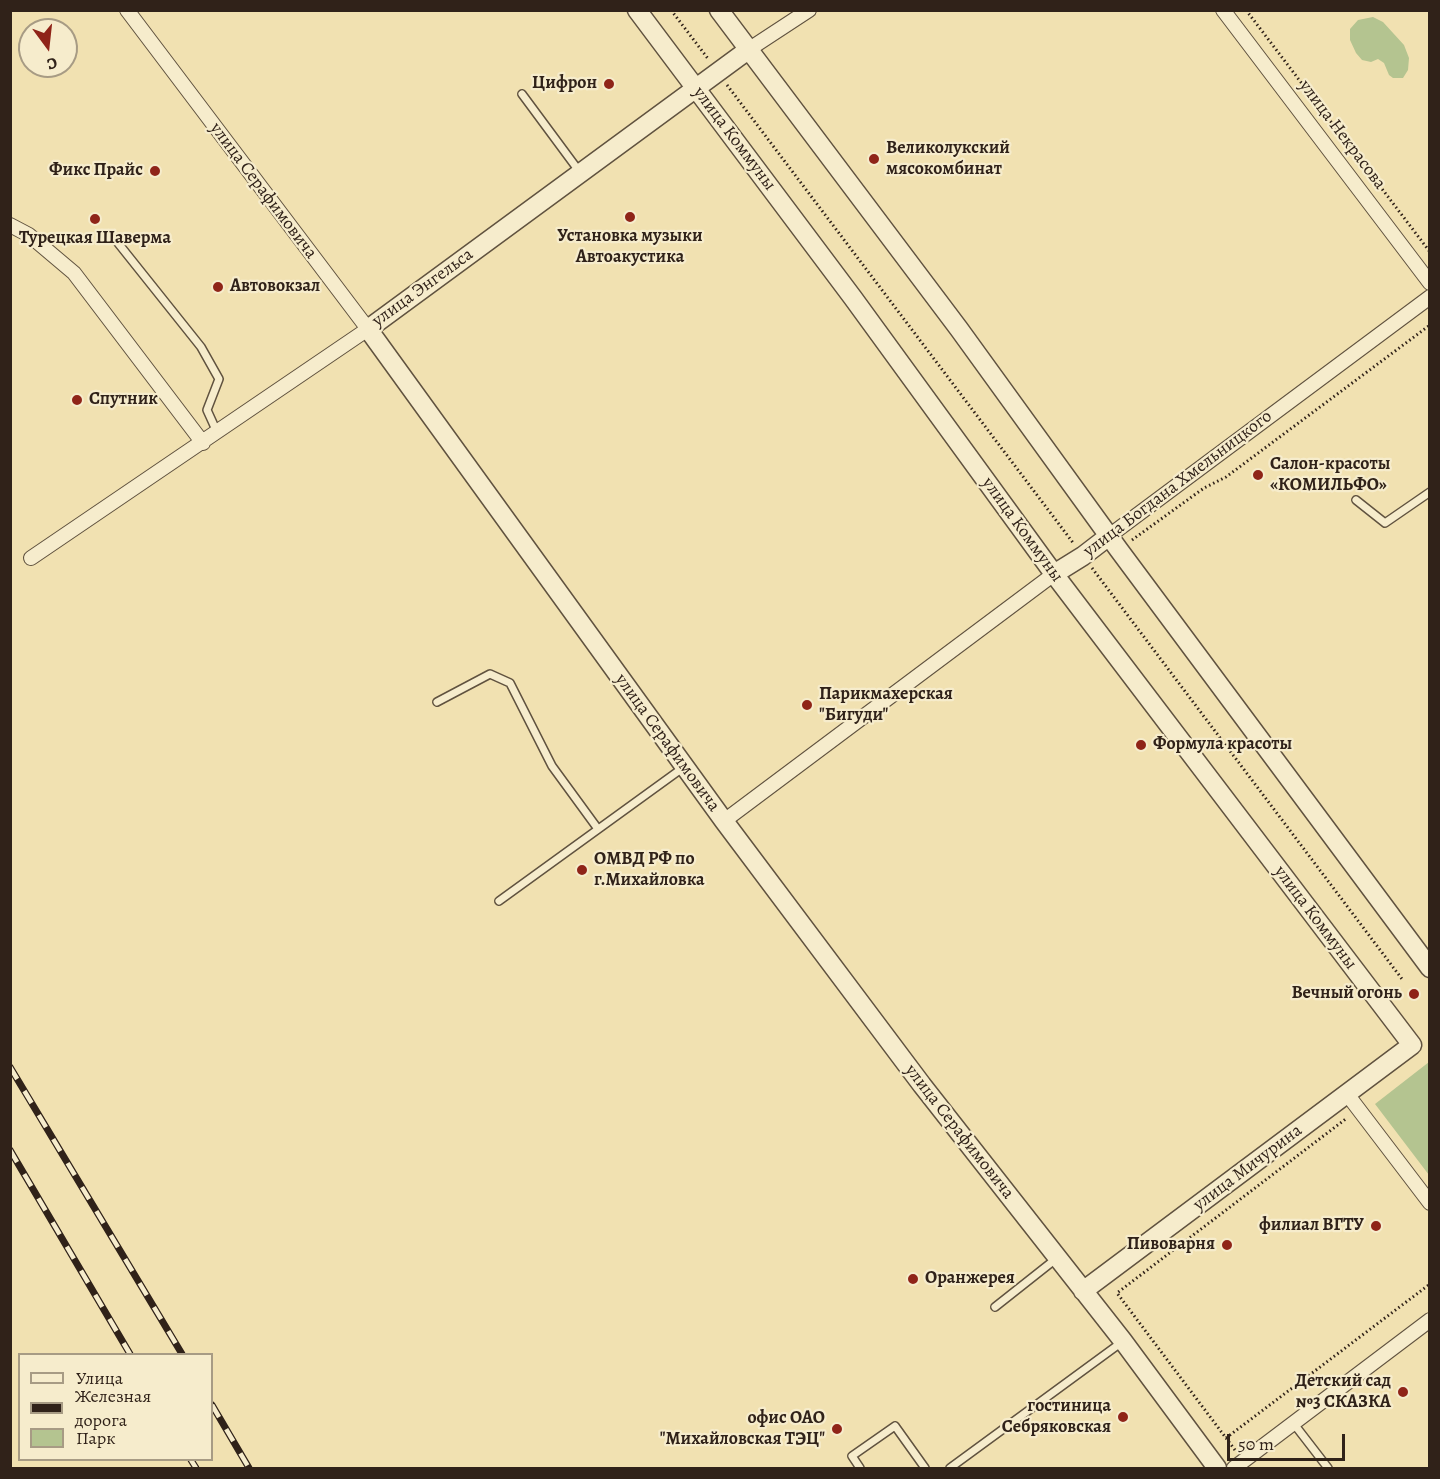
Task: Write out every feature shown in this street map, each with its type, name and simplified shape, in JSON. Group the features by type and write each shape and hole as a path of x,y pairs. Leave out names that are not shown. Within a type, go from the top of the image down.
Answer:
{"street":[{"name":"улица Серафимовича","path":"127,10 368,329 724,821 922,1085 1123,1341 1217,1468"},
{"name":"улица Коммуны","path":"637,10 853,298 1054,574 1412,1045"},
{"path":"719,10 959,328 1114,543 1430,968"},
{"name":"улица Энгельса","path":"31,558 368,329 695,87 809,10"},
{"name":"улица Некрасова","path":"1224,10 1430,283"},
{"path":"10,225 29,235 74,273 203,442"},
{"name":"улица Богдана Хмельницкого","path":"724,821 1054,574 1083,556 1114,543 1430,297"},
{"name":"улица Мичурина","path":"1083,1291 1412,1045"},
{"path":"1347,1094 1430,1203"},
{"path":"1239,1465 1429,1322"}],"lane":[{"path":"522,94 580,172"},
{"path":"118,243 201,347 219,379 207,410 216,432"},
{"path":"1356,500 1385,523 1430,492"},
{"path":"437,702 490,674 510,683 552,766 598,829"},
{"path":"499,901 684,767"},
{"path":"995,1307 1057,1258"},
{"path":"950,1468 1123,1341"},
{"path":"1294,1424 1328,1468"},
{"path":"861,1468 852,1456 895,1426 925,1468"}],"path":[{"path":"671,10 1402,979"},
{"path":"1246,10 1430,252"},
{"path":"1114,543 1226,477 1430,325"},
{"path":"1239,1465 1226,1438 1117,1293 1359,1110"},
{"path":"1226,1438 1430,1284"}],"green space":[{"path":"1373,17 1383,22 1404,45 1409,58 1408,70 1403,78 1393,78 1389,75 1384,63 1378,59 1371,62 1362,60 1356,53 1350,40 1350,29 1358,20"},
{"path":"1429,1062 1429,1175 1375,1104"}],"railway":[{"path":"10,1067 181,1353"},
{"path":"10,1150 129,1353"},
{"path":"213,1407 249,1468"},
{"path":"192,1461 196,1468"}],"place":[{"name":"Цифрон","path":"609,84"},
{"name":"Великолукский мясокомбинат","path":"874,159"},
{"name":"Фикс Прайс","path":"155,171"},
{"name":"Установка музыки Автоакустика","path":"630,217"},
{"name":"Турецкая Шаверма","path":"95,219"},
{"name":"Автовокзал","path":"218,287"},
{"name":"Спутник","path":"77,400"},
{"name":"Салон-красоты «КОМИЛЬФО»","path":"1258,475"},
{"name":"Парикмахерская \"Бигуди\"","path":"807,705"},
{"name":"Формула красоты","path":"1141,745"},
{"name":"ОМВД РФ по г.Михайловка","path":"582,870"},
{"name":"Вечный огонь","path":"1414,994"},
{"name":"филиал ВГТУ","path":"1376,1226"},
{"name":"Пивоварня","path":"1227,1245"},
{"name":"Оранжерея","path":"913,1279"},
{"name":"Детский сад №3 СКАЗКА","path":"1403,1392"},
{"name":"гостиница Себряковская","path":"1123,1417"},
{"name":"офис ОАО \"Михайловская ТЭЦ\"","path":"837,1429"}]}
